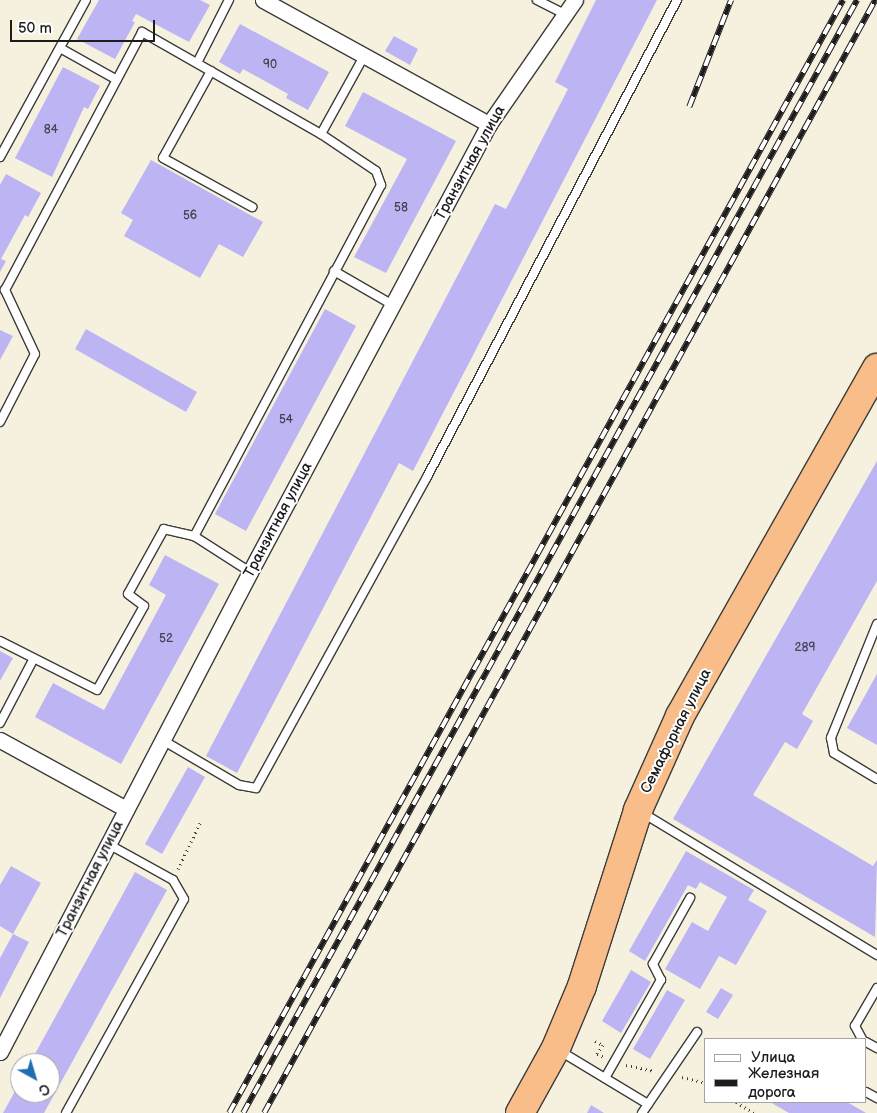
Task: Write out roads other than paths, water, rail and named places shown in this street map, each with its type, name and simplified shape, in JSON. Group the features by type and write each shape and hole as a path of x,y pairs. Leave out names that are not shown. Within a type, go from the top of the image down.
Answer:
{"highway":[{"name":"Семафорная улица","path":"520,1113 556,1048 582,986 638,810 680,716 877,368"}],"street":[{"path":"263,0 489,124"},
{"name":"Транзитная улица","path":"0,1052 164,741 250,572 489,124 575,0"},
{"path":"0,740 126,810"}],"lane":[{"path":"0,157 86,0"},
{"path":"197,62 229,0"},
{"path":"537,0 565,14"},
{"path":"164,741 239,785 256,788 427,477 677,0"},
{"path":"0,422 36,354 5,290 142,32 321,134 376,171 381,185 194,536"},
{"path":"60,48 117,80"},
{"path":"321,134 364,56"},
{"path":"210,71 163,158 252,208"},
{"path":"334,271 392,305"},
{"path":"0,641 33,660 96,690 144,606 128,594 164,529 194,536 250,572"},
{"path":"877,624 830,738 834,753 877,779"},
{"path":"0,723 33,660"},
{"path":"638,810 877,955"},
{"path":"66,1113 184,899 172,880 108,844"},
{"path":"606,1078 661,980 654,964 690,898"},
{"path":"861,1038 855,1026 877,988"},
{"path":"642,1113 698,1032"},
{"path":"556,1048 648,1104"}],"railway":[{"path":"689,107 731,0"},
{"path":"229,1113 843,0"},
{"path":"243,1113 857,0"},
{"path":"264,1113 875,0"}]}
